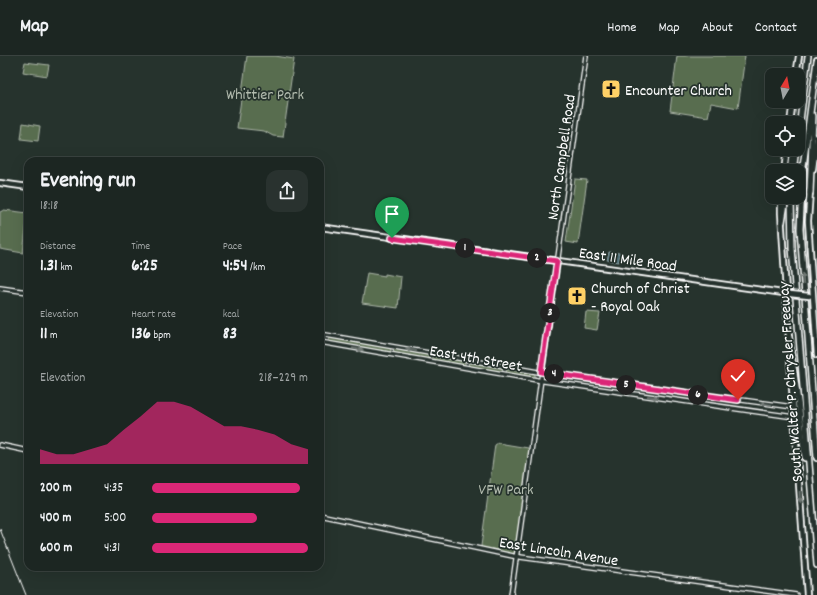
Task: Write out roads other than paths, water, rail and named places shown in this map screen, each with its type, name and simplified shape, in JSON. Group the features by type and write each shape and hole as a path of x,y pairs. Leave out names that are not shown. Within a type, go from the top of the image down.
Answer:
{"highway":[{"path":"800,116 808,56"},
{"path":"817,60 803,175 800,237 817,458"},
{"path":"810,194 813,95"},
{"path":"782,222 785,204"},
{"name":"South Walter P. Chrysler Freeway","path":"791,204 792,248 817,565"},
{"path":"789,337 802,443 811,497"}],"main road":[{"path":"797,68 799,56"},
{"path":"817,137 808,221 817,355"},
{"path":"0,183 24,186"},
{"path":"781,204 788,293 793,407 807,595"},
{"name":"East 11 Mile Road","path":"324,229 813,297"}],"street":[{"name":"North Campbell Road","path":"511,595 586,56"},
{"path":"0,288 24,291"},
{"name":"East 4th Street","path":"324,335 535,372 793,407"},
{"name":"East 4th Street","path":"324,343 532,380 794,417"},
{"path":"532,380 536,377 535,372"},
{"path":"548,382 546,377 550,374"},
{"path":"0,445 24,451"},
{"name":"East Lincoln Avenue","path":"324,516 516,557 796,595"}],"water":[{"path":"609,252 620,253 619,262 607,260"}],"railway":[{"path":"0,529 26,595"}],"place":[{"name":"Encounter Church","path":"611,89"},
{"name":"Church of Christ - Royal Oak","path":"577,296"}],"park label":[{"name":"Whittier Park","path":"265,93"},
{"name":"VFW Park","path":"506,488"}]}
